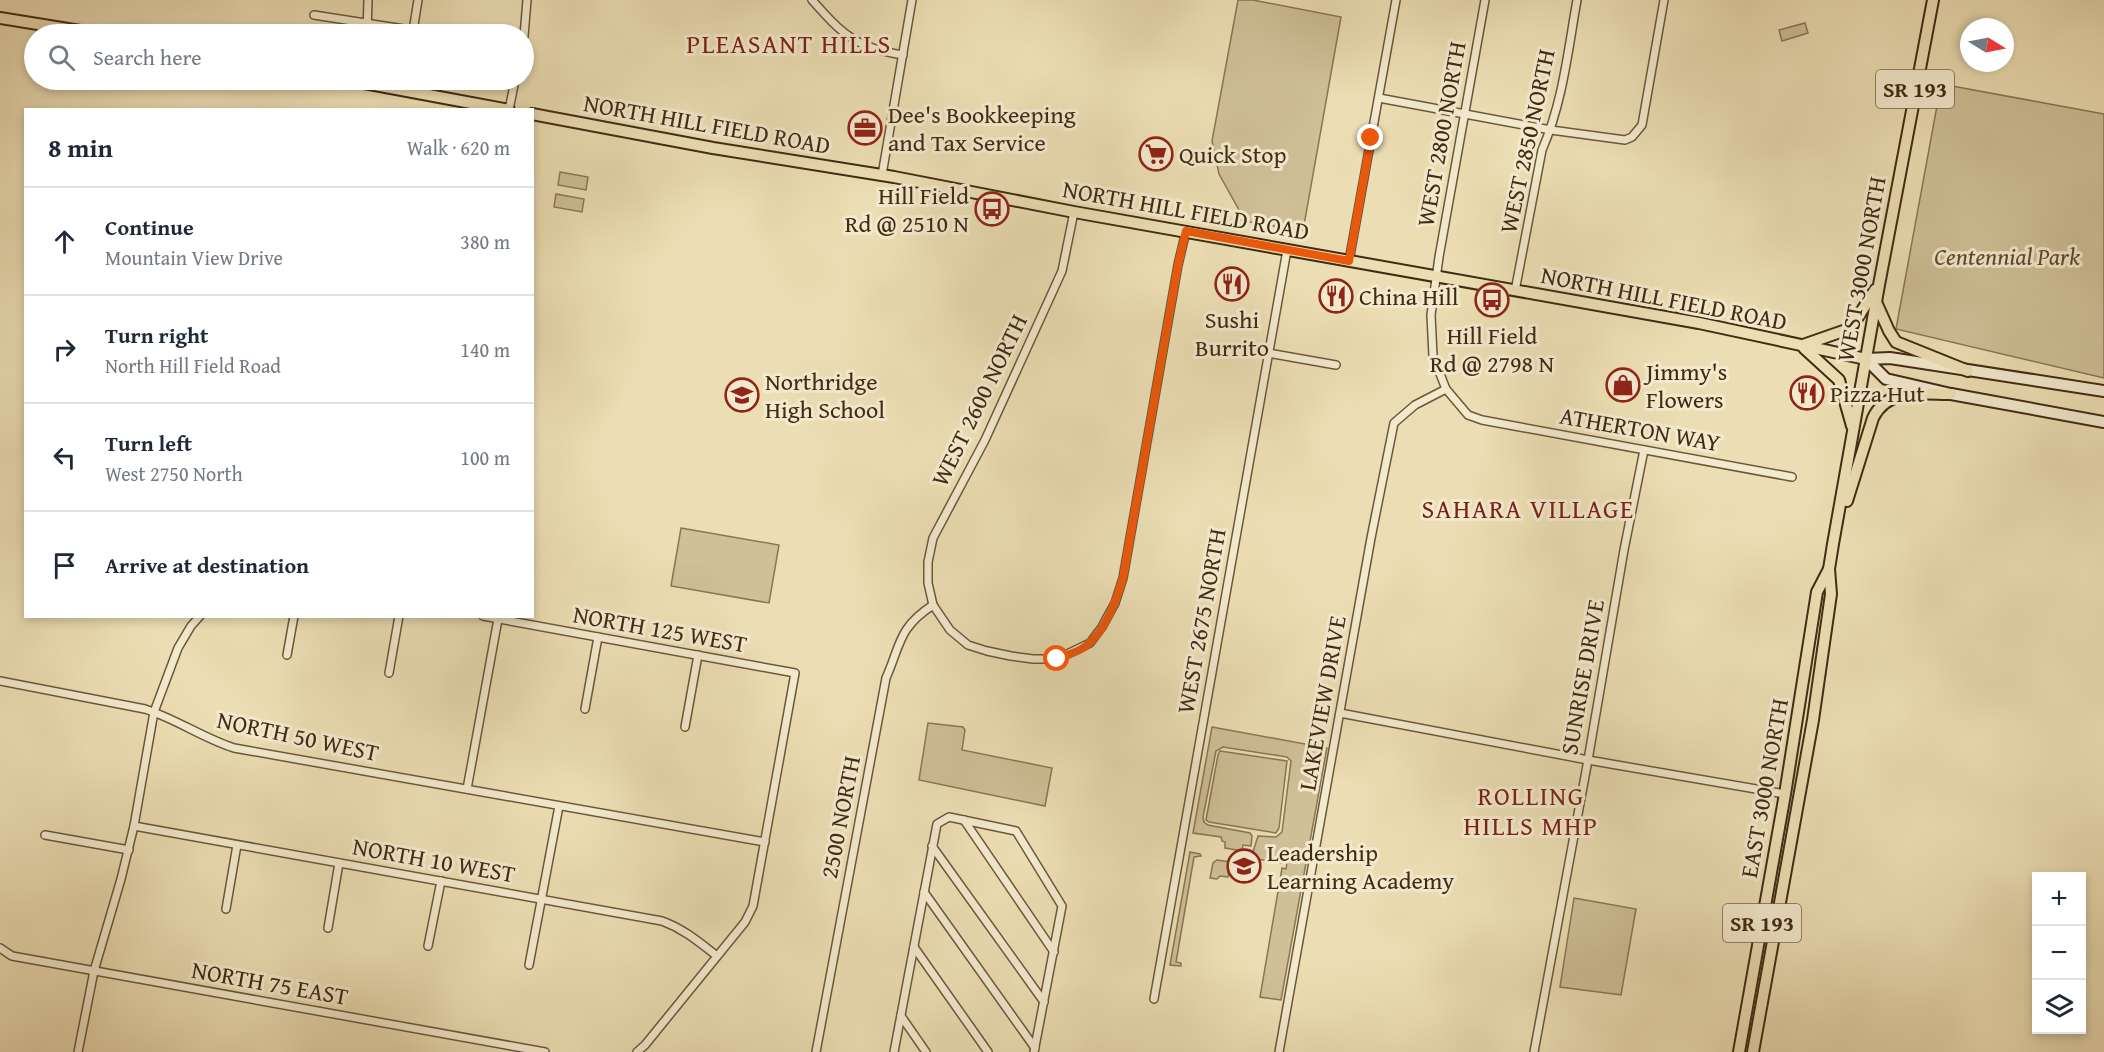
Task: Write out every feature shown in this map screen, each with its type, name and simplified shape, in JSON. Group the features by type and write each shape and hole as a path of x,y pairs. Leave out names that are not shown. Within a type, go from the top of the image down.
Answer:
{"main road":[{"name":"WEST 3000 NORTH","path":"1800,795 1831,594 1829,568 1932,0"},
{"path":"0,18 37,24"},
{"path":"407,90 499,108"},
{"name":"NORTH HILL FIELD ROAD","path":"534,114 1700,323 1866,360"},
{"path":"1853,432 1839,380 1802,346 1846,330 1856,320 1879,285"},
{"path":"1876,301 1896,342 1968,371"},
{"path":"1866,360 1890,358 2104,391"},
{"path":"1866,360 1886,379 1951,394 2104,422"},
{"path":"1833,544 1873,418 1880,407 1890,398 1903,394 1951,394"},
{"name":"EAST 3000 NORTH","path":"1739,1052 1785,794 1817,592 1829,568"},
{"path":"1785,794 1791,801 1782,861 1786,874"},
{"name":"EAST 3000 NORTH","path":"1754,1052 1800,795"}],"street":[{"path":"314,15 368,24 366,8 368,0"},
{"path":"414,24 418,0"},
{"path":"525,24 527,0"},
{"path":"812,0 837,28 852,40 879,51 903,55"},
{"path":"882,175 912,0"},
{"path":"1349,261 1396,0"},
{"name":"WEST 2800 NORTH","path":"1482,420 1468,415 1446,389 1433,356 1431,315 1485,0"},
{"name":"WEST 2850 NORTH","path":"1515,291 1542,150 1551,130 1558,102 1577,0"},
{"path":"1379,99 1551,130 1624,140 1632,137 1642,125 1664,0"},
{"path":"509,108 513,90"},
{"name":"WEST 2600 NORTH","path":"933,605 928,583 928,562 933,538 985,440 1062,271 1074,212"},
{"path":"933,605 950,630 968,645 987,651 1033,659 1057,659 1086,646 1102,627 1115,603 1123,578 1186,231"},
{"name":"WEST 2675 NORTH","path":"1154,999 1287,250"},
{"path":"1268,353 1336,365"},
{"name":"LAKEVIEW DRIVE","path":"1279,1052 1394,423 1415,405 1446,389"},
{"name":"ATHERTON WAY","path":"1482,420 1792,477"},
{"name":"SUNRISE DRIVE","path":"1534,1052 1588,760 1623,550 1644,450"},
{"name":"2500 NORTH","path":"816,1052 886,678 905,629 922,612 933,605"},
{"path":"78,1052 94,971 129,850 154,711 178,648 198,618"},
{"path":"287,655 294,618"},
{"path":"389,673 399,618"},
{"name":"NORTH 125 WEST","path":"493,618 795,673 765,842"},
{"path":"467,789 498,619"},
{"path":"585,709 598,637"},
{"path":"685,727 698,655"},
{"name":"NORTH 50 WEST","path":"0,681 154,711 213,741 234,748 765,842"},
{"path":"1340,713 1588,760 1785,794"},
{"path":"529,965 559,806"},
{"path":"894,1052 937,824 949,817 1016,831 1062,906 1034,1050"},
{"path":"964,820 1054,952"},
{"name":"NORTH 10 WEST","path":"134,825 669,924 688,933 717,956"},
{"path":"45,835 129,850"},
{"path":"637,1052 745,922 753,906 765,842"},
{"path":"226,909 237,845"},
{"path":"932,846 1044,1002"},
{"path":"328,928 339,863"},
{"path":"428,946 441,881"},
{"path":"924,892 1034,1050"},
{"path":"914,946 988,1052"},
{"name":"NORTH 75 EAST","path":"0,948 12,956 546,1052"},
{"path":"901,1016 926,1052"}],"green space":[{"path":"1238,0 1253,0 1341,17 1303,231 1238,220 1239,210 1219,174 1212,141"},
{"path":"1805,23 1808,33 1782,41 1779,30"},
{"name":"Centennial Park","path":"1941,84 2104,114 2104,378 1896,329"},
{"path":"560,172 588,177 586,190 558,185"},
{"path":"556,194 584,199 582,212 554,207"},
{"path":"681,528 779,545 769,603 671,586"},
{"path":"928,723 963,727 965,730 962,750 1052,768 1045,806 919,780"},
{"path":"1212,727 1327,748 1281,1000 1260,997 1282,868 1286,869 1287,862 1283,860 1284,852 1282,863 1251,858 1258,836 1276,837 1282,832 1291,761 1287,757 1223,747 1216,751 1203,817 1204,822 1208,825 1250,833 1252,836 1251,846 1243,845 1242,851 1225,848 1225,842 1221,837 1193,833"},
{"path":"1220,751 1287,761 1279,828 1276,833 1206,820"},
{"path":"1190,852 1201,856 1194,857 1176,962 1181,963 1181,966 1170,965"},
{"path":"1217,860 1244,864 1243,872 1229,869 1228,877 1210,878 1213,863"},
{"path":"1574,898 1636,909 1621,995 1560,987"}],"place":[{"name":"Dee's Bookkeeping and Tax Service","path":"865,128"},
{"name":"Quick Stop","path":"1156,154"},
{"name":"Hill Field Rd @ 2510 N","path":"992,209"},
{"name":"Sushi Burrito","path":"1232,284"},
{"name":"China Hill","path":"1336,296"},
{"name":"Hill Field Rd @ 2798 N","path":"1492,300"},
{"name":"Jimmy's Flowers","path":"1623,385"},
{"name":"Pizza Hut","path":"1807,393"},
{"name":"Northridge High School","path":"742,395"},
{"name":"Leadership Learning Academy","path":"1244,866"}],"district":[{"name":"PLEASANT HILLS","path":"789,43"},
{"name":"SAHARA VILLAGE","path":"1528,508"},
{"name":"ROLLING HILLS MHP","path":"1531,810"}],"route":[{"path":"1057,659 1089,644 1102,627 1115,603 1123,578 1186,231 1349,261 1371,138"}]}
